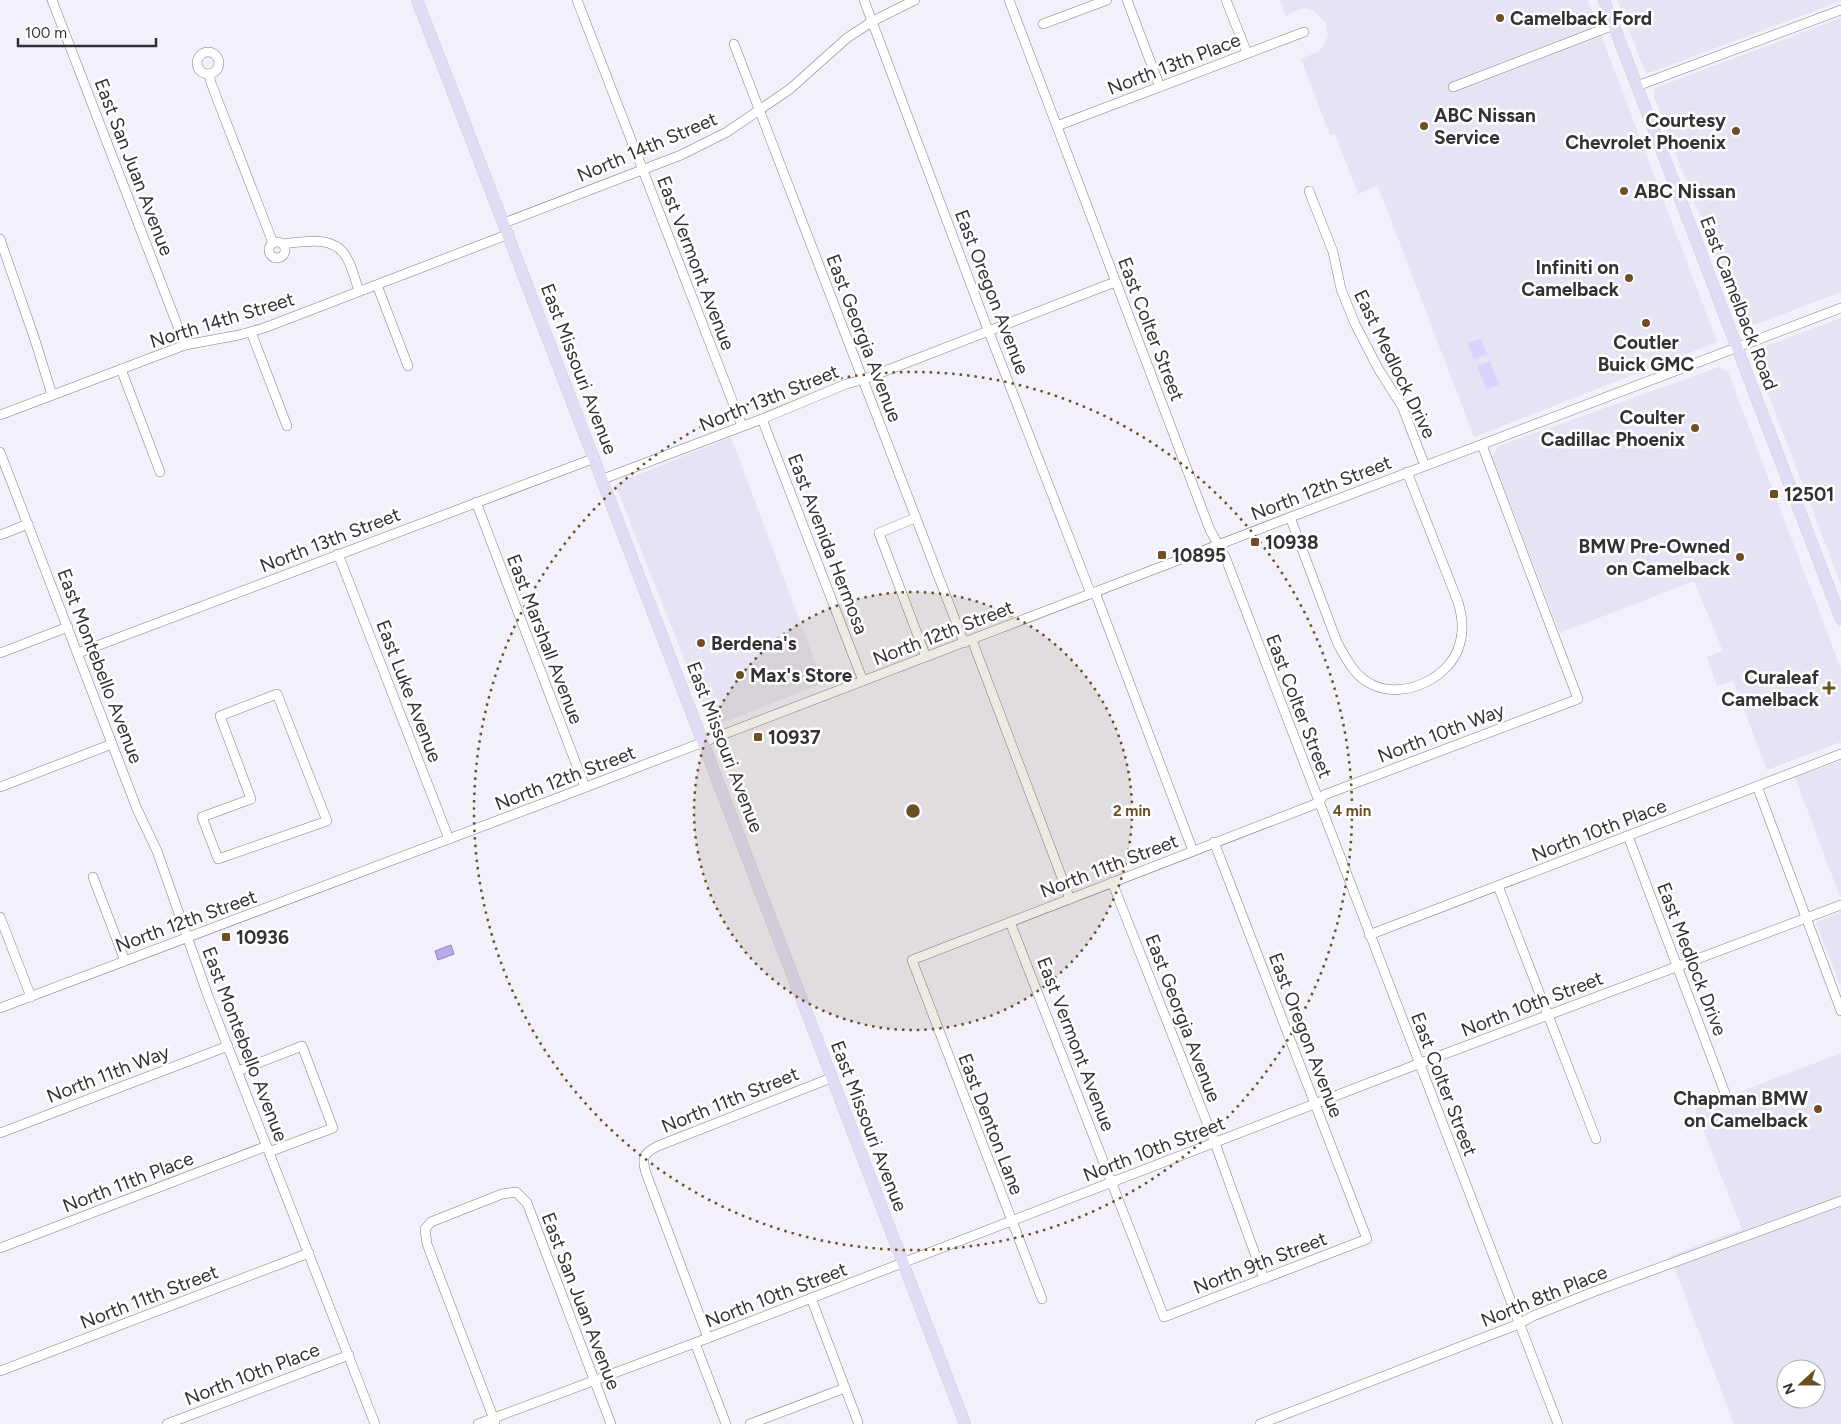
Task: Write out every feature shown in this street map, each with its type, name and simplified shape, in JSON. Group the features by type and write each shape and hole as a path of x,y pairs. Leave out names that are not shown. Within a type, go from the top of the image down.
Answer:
{"main road":[{"name":"East Missouri Avenue","path":"417,0 509,234 752,865 831,1078 966,1424"},
{"name":"East Camelback Road","path":"1604,0 1737,348 1839,606 1841,619"}],"street":[{"name":"East San Juan Avenue","path":"52,0 185,345"},
{"name":"East Vermont Avenue","path":"578,0 742,426"},
{"name":"East Oregon Avenue","path":"864,0 989,331 1193,851"},
{"name":"North 14th Street","path":"504,223 681,155 727,132 790,89 847,38 915,0"},
{"name":"East Colter Street","path":"1009,0 1206,521 1226,559 1418,1064 1558,1424"},
{"path":"1043,24 1106,0"},
{"path":"1127,0 1160,87"},
{"path":"1226,0 1247,53"},
{"path":"1637,86 1841,10"},
{"path":"1453,87 1614,26"},
{"name":"North 13th Place","path":"1057,126 1304,32"},
{"name":"East Georgia Avenue","path":"734,44 915,518 968,641 1070,899"},
{"path":"209,74 273,243"},
{"name":"East Medlock Drive","path":"1309,191 1333,252 1340,289 1374,363 1402,406 1425,466"},
{"name":"North 14th Street","path":"0,415 185,345 251,332 509,234"},
{"path":"0,239 52,395"},
{"path":"273,243 314,241 337,246 346,255 360,291"},
{"path":"273,243 270,247 270,253 276,258 285,254 283,244"},
{"name":"North 13th Street","path":"603,479 1115,282"},
{"path":"377,285 408,366"},
{"name":"North 12th Street","path":"0,1008 188,939 1407,472 1841,308"},
{"path":"251,332 287,426"},
{"path":"121,369 160,472"},
{"name":"East Avenida Hermosa","path":"762,419 863,681"},
{"name":"North 10th Way","path":"1318,802 1324,795 1578,699 1482,445"},
{"name":"East Montebello Avenue","path":"0,452 137,809 156,851 228,1046 375,1424"},
{"name":"North 13th Street","path":"78,653 595,458"},
{"path":"1290,517 1337,642 1346,660 1354,670 1374,686 1399,689 1415,686 1438,675 1448,666 1460,644 1463,630 1458,602 1407,472"},
{"name":"East Marshall Avenue","path":"476,502 585,788"},
{"path":"915,518 879,533 926,657"},
{"path":"0,535 28,524"},
{"name":"East Luke Avenue","path":"338,554 448,840"},
{"path":"0,653 68,627"},
{"path":"278,694 327,821 218,859 202,817 250,799 220,716 278,694"},
{"path":"0,787 112,744"},
{"name":"North 10th Place","path":"1369,935 1841,754"},
{"path":"1757,786 1841,1011"},
{"name":"North 11th Street","path":"912,960 1318,802"},
{"name":"East Medlock Drive","path":"1628,836 1725,1093"},
{"name":"East Oregon Avenue","path":"1214,842 1367,1239"},
{"path":"93,877 125,961"},
{"name":"East Georgia Avenue","path":"1112,882 1214,1143 1264,1279"},
{"path":"1498,886 1596,1139"},
{"name":"North 10th Street","path":"478,1424 494,1421 1418,1064 1841,905"},
{"path":"0,917 31,997"},
{"name":"East Vermont Avenue","path":"1010,922 1164,1317"},
{"name":"East Denton Lane","path":"912,960 1042,1298"},
{"name":"North 11th Way","path":"0,1133 228,1046"},
{"name":"North 11th Place","path":"0,1248 268,1149 333,1128 302,1046 238,1071"},
{"name":"North 11th Street","path":"708,1338 646,1173 643,1162 644,1156 658,1146 831,1078"},
{"name":"East San Juan Avenue","path":"494,1421 427,1244 425,1230 431,1222 502,1194 516,1192 526,1203 611,1424"},
{"name":"North 8th Place","path":"1260,1424 1519,1324 1533,1316 1593,1292 1841,1201"},
{"name":"North 9th Street","path":"1164,1317 1367,1239"},
{"name":"North 11th Street","path":"0,1371 309,1253"},
{"path":"811,1298 858,1422"},
{"path":"695,1343 726,1424"},
{"name":"North 10th Place","path":"167,1424 349,1355"},
{"path":"750,1424 844,1388"}],"shaded area":[{"path":"1280,0 1588,0 1717,342 1474,437 1378,186 1358,194 1335,134 1330,135 1301,59 1320,51 1328,36 1326,23 1314,11 1304,8 1286,17"},
{"path":"1617,0 1841,0 1841,1 1646,74"},
{"path":"1841,18 1841,292 1754,325 1737,313 1654,97 1655,88"},
{"path":"1841,318 1841,585 1756,362 1758,349"},
{"path":"1481,339 1487,354 1474,359 1468,343"},
{"path":"1490,361 1499,385 1486,389 1477,366"},
{"path":"1719,367 1728,372 1841,669 1841,742 1767,770 1733,681 1717,686 1707,657 1723,651 1694,581 1560,633 1492,457 1499,446"},
{"path":"731,437 823,683 720,724 708,719 615,484"},
{"path":"1841,761 1841,897 1840,897 1795,777"},
{"path":"1841,912 1841,987 1816,922"},
{"path":"451,945 454,954 438,960 435,951"},
{"path":"1841,1053 1841,1424 1734,1424 1670,1256 1742,1229 1695,1109"}],"place":[{"name":"Camelback Ford","path":"1500,18"},
{"name":"ABC Nissan Service","path":"1424,126"},
{"name":"Courtesy Chevrolet Phoenix","path":"1736,131"},
{"name":"ABC Nissan","path":"1624,191"},
{"name":"Infiniti on Camelback","path":"1629,278"},
{"name":"Coutler Buick GMC","path":"1646,323"},
{"name":"Coulter Cadillac Phoenix","path":"1695,428"},
{"name":"12501","path":"1774,494"},
{"name":"10938","path":"1255,542"},
{"name":"10895","path":"1162,555"},
{"name":"BMW Pre-Owned on Camelback","path":"1740,557"},
{"name":"Berdena's","path":"701,643"},
{"name":"Max's Store","path":"740,675"},
{"name":"Curaleaf Camelback","path":"1829,688"},
{"name":"10937","path":"758,737"},
{"name":"10936","path":"226,937"},
{"name":"Chapman BMW on Camelback","path":"1818,1109"}]}
